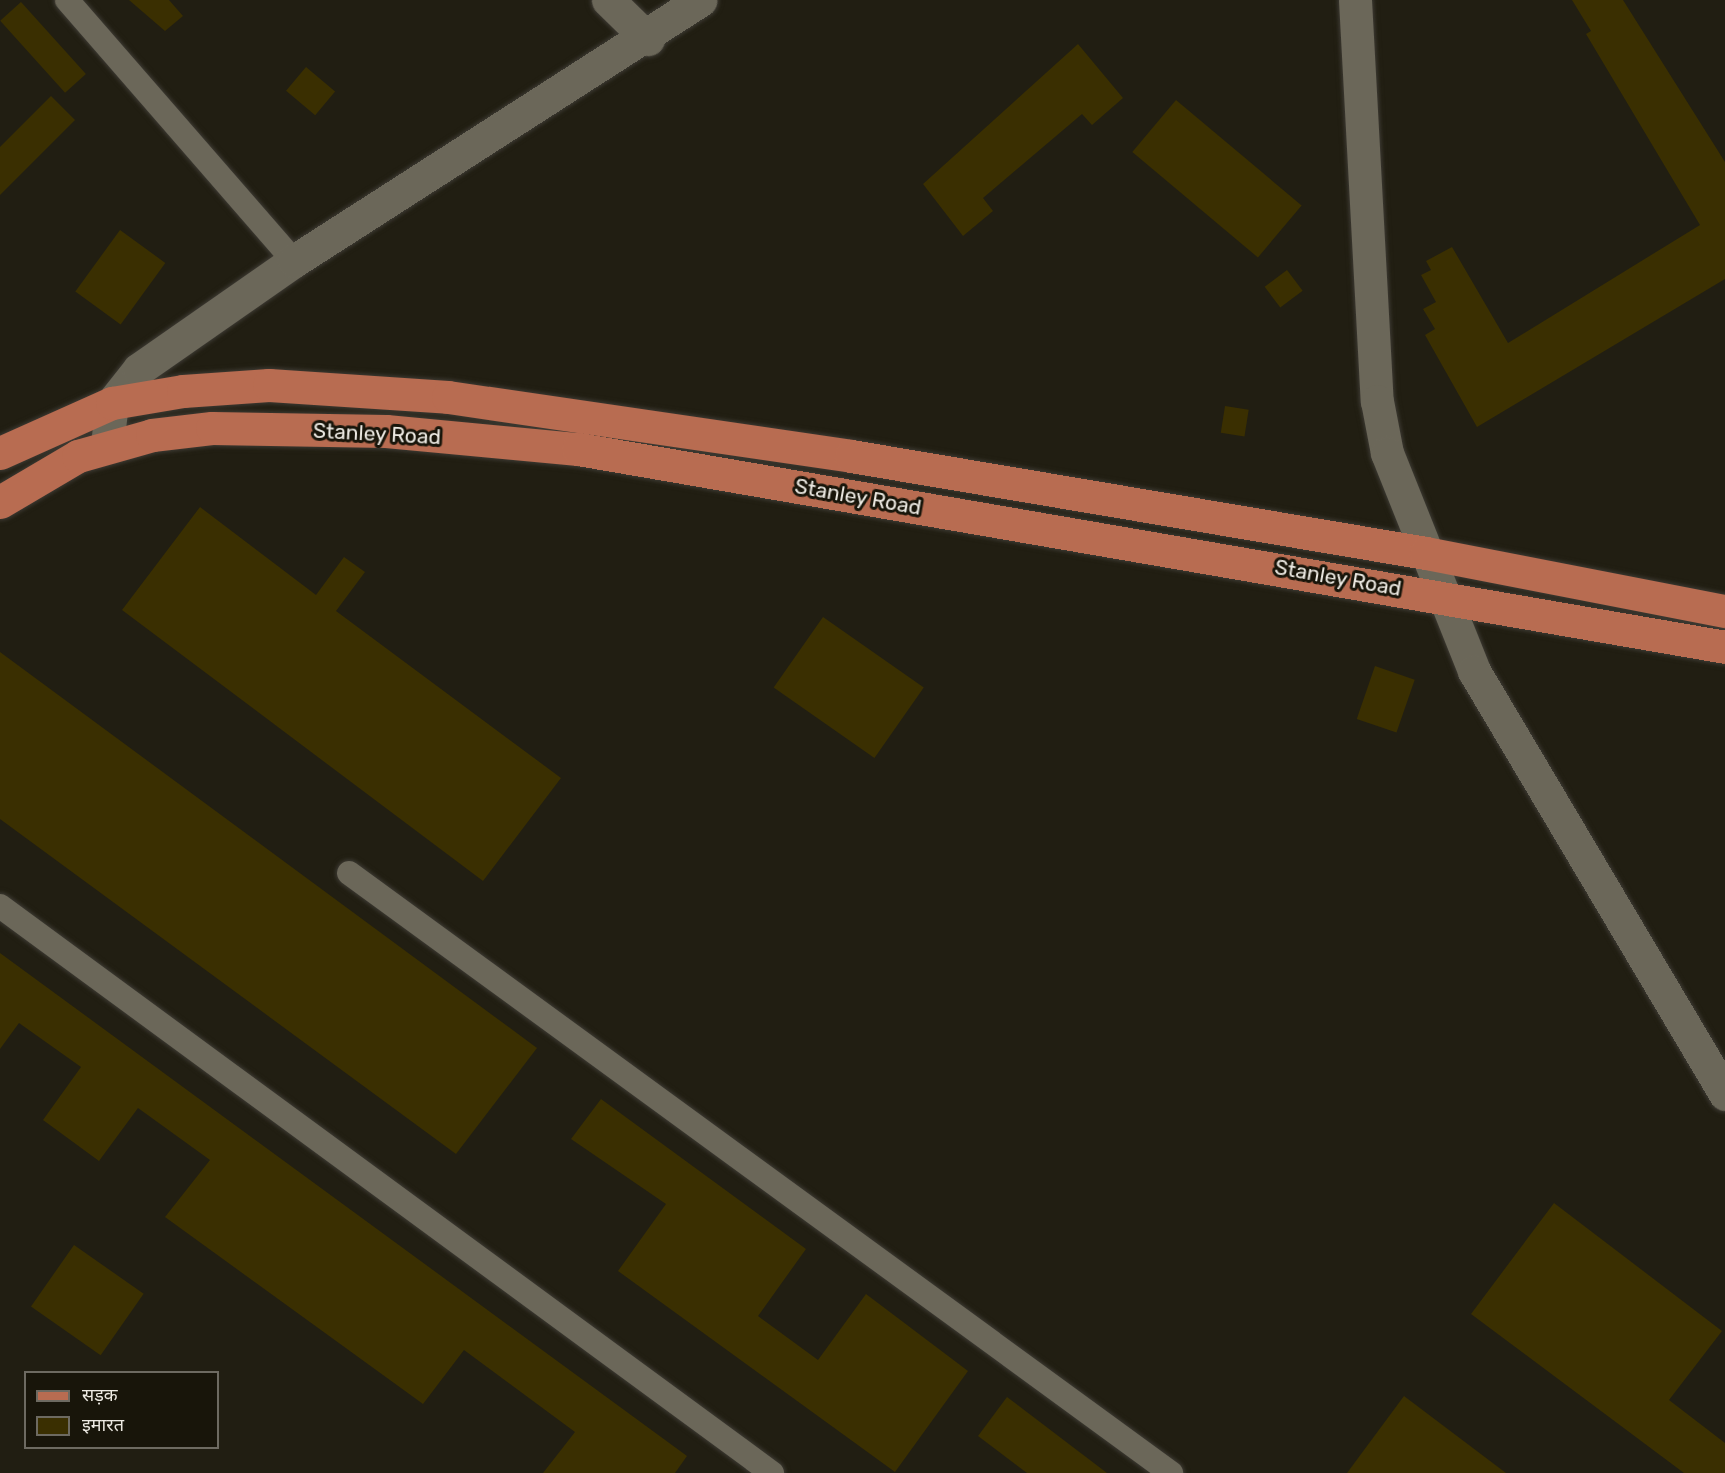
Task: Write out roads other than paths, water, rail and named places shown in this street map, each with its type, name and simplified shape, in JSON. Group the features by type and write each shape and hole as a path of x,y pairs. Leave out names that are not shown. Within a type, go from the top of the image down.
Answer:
{"main road":[{"name":"Stanley Road","path":"0,453 112,403 269,385 448,397 851,456 1426,553 1725,611"},
{"name":"Stanley Road","path":"0,502 107,444 212,428 386,431 578,449 1442,596 1725,647"}],"street":[{"path":"67,0 294,261"},
{"path":"608,0 648,39"},
{"path":"107,444 112,403 139,369 294,261 648,39 701,0"},
{"path":"1355,0 1377,401 1387,453 1442,596 1474,671 1725,1094"},
{"path":"349,873 1171,1473"},
{"path":"0,906 772,1473"}]}
